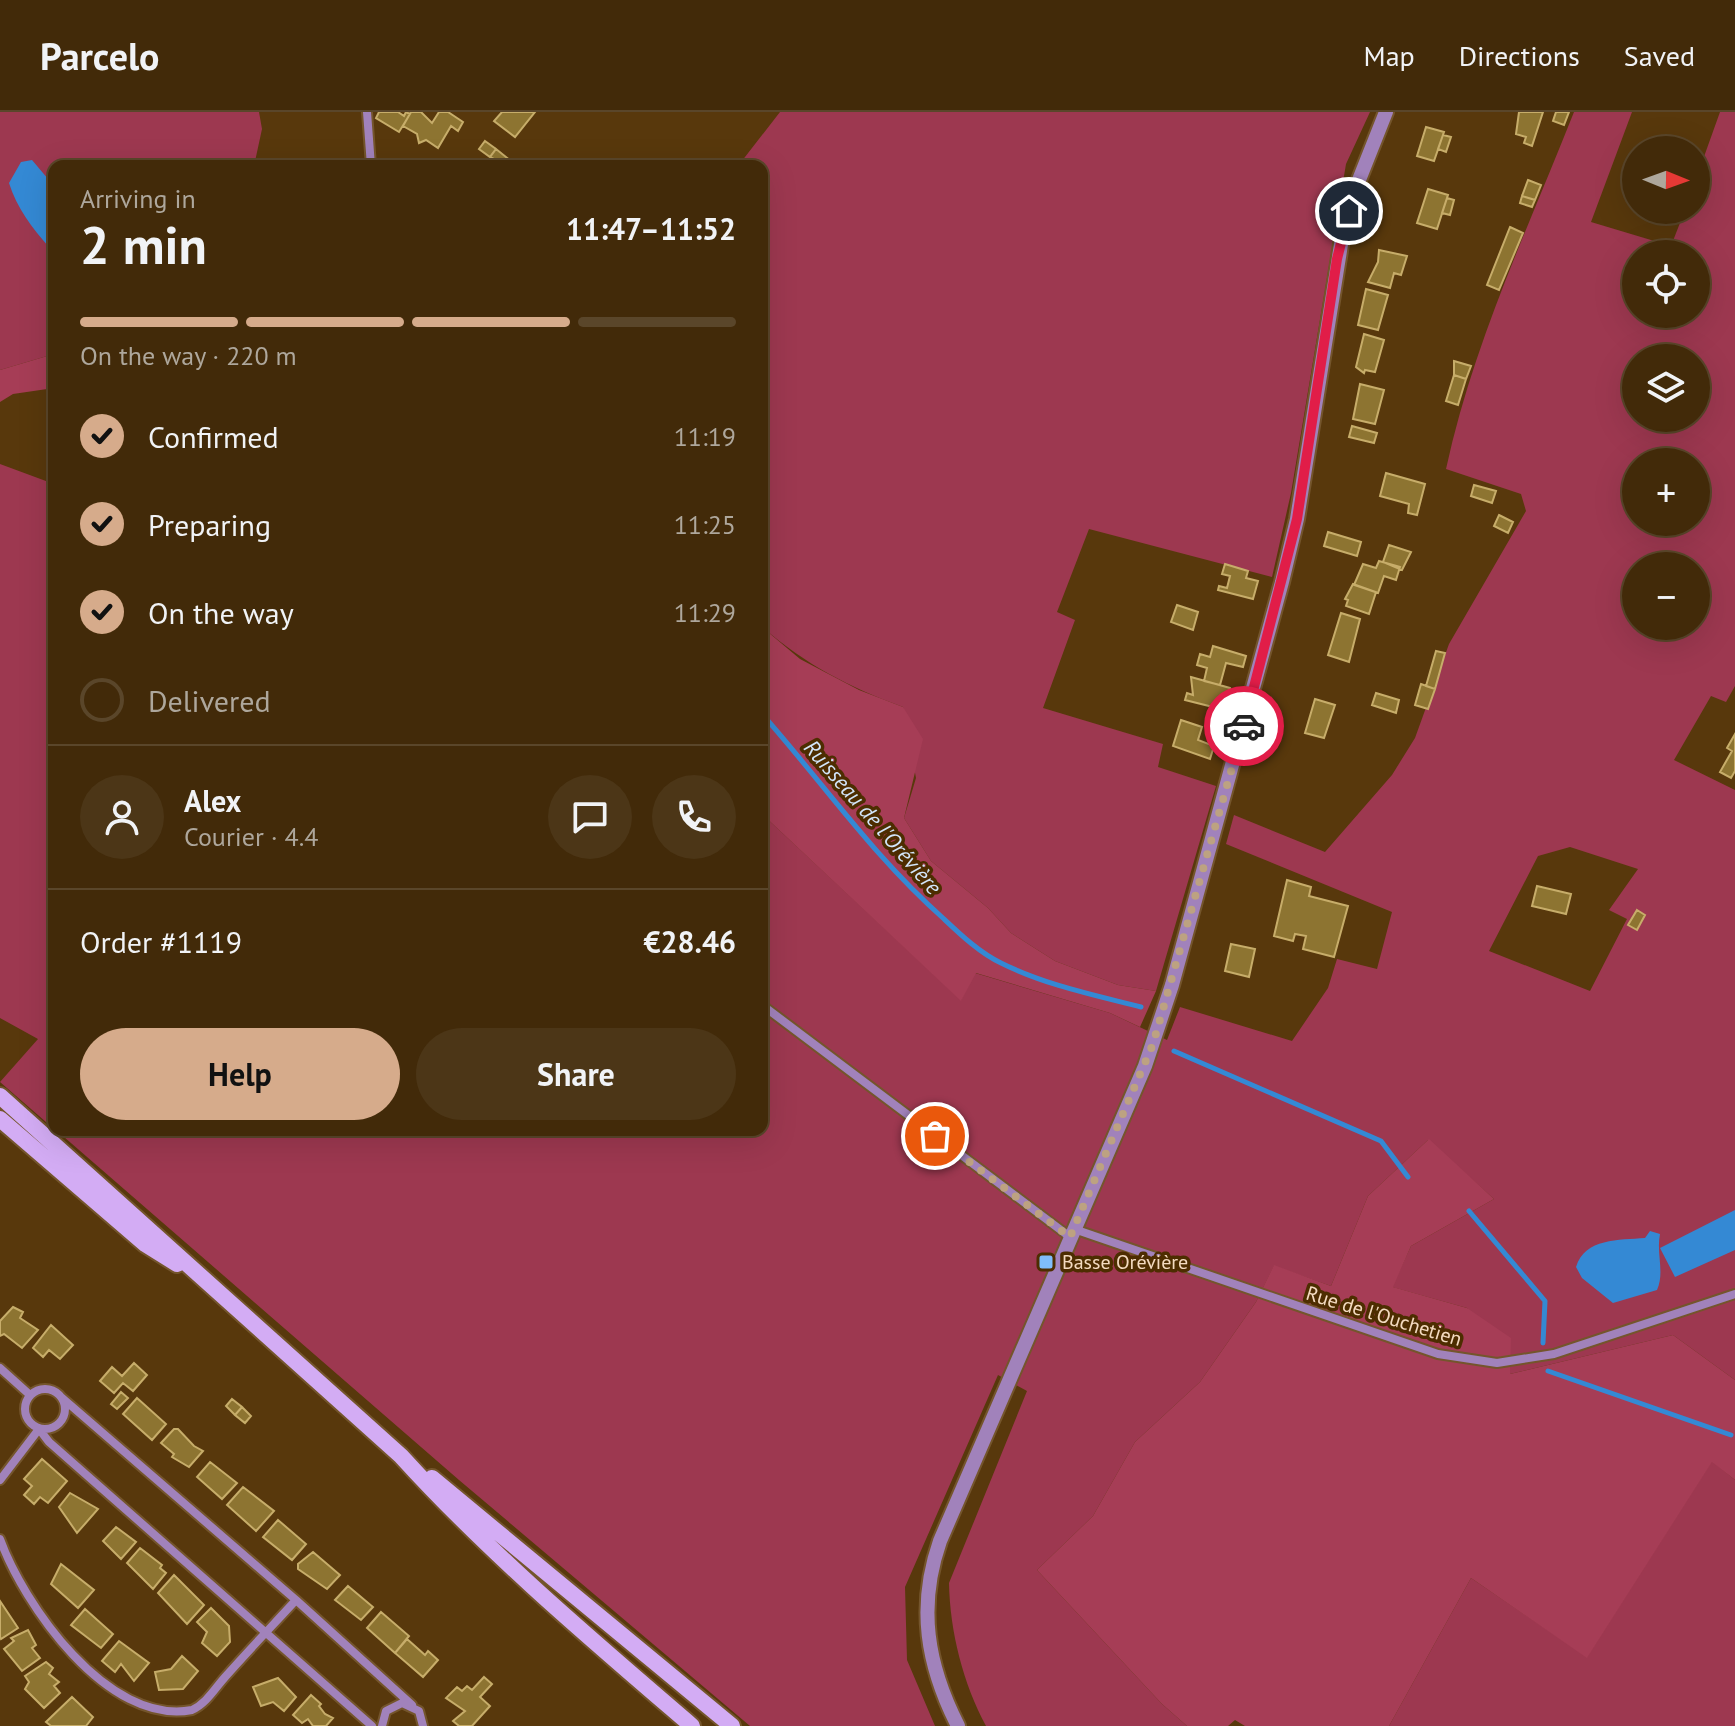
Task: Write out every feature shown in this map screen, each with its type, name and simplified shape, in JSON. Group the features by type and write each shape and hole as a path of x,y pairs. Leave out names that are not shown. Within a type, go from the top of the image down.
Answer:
{"main road":[{"path":"0,1096 401,1456 436,1494 559,1611 692,1726"},
{"path":"0,1119 145,1244 216,1288"},
{"path":"401,1456 430,1475 732,1726"}],"street":[{"path":"367,112 371,160"},
{"path":"958,1726 940,1687 929,1651 926,1609 930,1574 1153,1044 1282,582 1297,519 1337,259 1355,190 1386,112"},
{"name":"Rue de l'Ouchetien","path":"768,1009 1072,1233 1438,1354 1497,1363 1554,1354 1735,1294"},
{"path":"0,1368 30,1395"},
{"path":"30,1395 46,1389 61,1397 296,1600 412,1705 421,1714 423,1726"},
{"path":"30,1395 25,1414 49,1442 372,1726"},
{"path":"39,1429 51,1429 61,1422 65,1409 61,1397"},
{"path":"0,1480 39,1429"},
{"path":"0,1539 42,1624 97,1691"},
{"path":"154,1719 176,1717 201,1705 296,1600"},
{"path":"382,1726 383,1717 392,1706 402,1703 412,1705"}],"shaded area":[{"path":"0,112 259,112 262,129 255,160 48,160 48,356 0,370"},
{"path":"780,112 1370,112 1346,164 1291,493 1272,577 1089,529 1057,612 1075,620 1043,708 1163,744 1158,767 1216,786 1156,991 1118,985 1055,961 1011,933 988,908 931,861 904,818 916,778 903,707 829,674 768,632 768,160 743,160"},
{"path":"1574,112 1632,112 1591,222 1651,240 1622,240 1622,328 1710,328 1710,240 1673,240 1680,224 1710,224 1710,140 1720,112 1735,112 1735,686 1726,702 1711,696 1674,760 1735,790 1735,1380 1673,1335 1510,1374 1467,1308 1392,1287 1411,1246 1494,1199 1428,1140 1368,1196 1331,1286 1274,1266 1256,1302 1200,1382 1135,1442 1093,1516 1037,1570 1162,1704 1187,1726 986,1726 959,1657 949,1583 1027,1391 998,1375 905,1587 907,1660 935,1726 750,1726 459,1480 63,1136 768,1136 768,820 961,1000 975,973 1110,1013 1167,1040 1180,1007 1292,1041 1328,988 1337,959 1377,969 1392,912 1226,844 1234,815 1325,852 1392,775 1415,738 1449,644 1526,511 1521,494 1446,469 1486,332","holes":["1570,847 1638,869 1609,910 1627,919 1590,991 1489,951 1538,856"]},
{"path":"48,356 48,389 13,394 0,402 0,370"},
{"path":"0,464 48,482 48,1124 0,1082 38,1039 0,1018"},
{"path":"768,632 800,659 859,690 903,707 923,739 904,818 931,861 988,908 1011,933 1055,961 1118,985 1156,991 1140,1027 1110,1013 976,973 961,1001 768,820"},
{"path":"1429,1139 1494,1199 1411,1246 1393,1287 1467,1308 1511,1338 1510,1374 1673,1335 1735,1380 1735,1480 1712,1462 1587,1658 1471,1578 1389,1726 1245,1726 1235,1720 1228,1726 1187,1726 1162,1704 1037,1570 1093,1516 1135,1442 1200,1382 1256,1302 1274,1265 1331,1286 1368,1196"},
{"path":"1712,1461 1735,1480 1735,1726 1389,1726 1471,1578 1587,1657"}],"water":[{"path":"32,160 48,179 48,246 16,201 9,183 21,162"},
{"path":"1735,1210 1735,1250 1675,1277 1660,1248"},
{"path":"1650,1231 1660,1234 1657,1290 1613,1303 1582,1278 1576,1267 1587,1251 1604,1242 1645,1238"}],"building":[{"path":"379,112 410,114 399,132 376,118"},
{"path":"411,112 421,112 432,123 439,112 448,112 463,122 458,131 451,126 438,148 426,140 419,143 417,134 403,126"},
{"path":"502,112 535,112 515,137 494,121"},
{"path":"1519,112 1543,112 1532,146 1524,143 1526,137 1516,134"},
{"path":"1556,112 1569,112 1564,125 1553,121"},
{"path":"1426,127 1444,132 1434,161 1417,156"},
{"path":"1443,135 1451,137 1446,152 1438,149"},
{"path":"485,141 496,149 490,157 479,149"},
{"path":"496,149 510,160 496,160 490,157"},
{"path":"1528,180 1541,185 1535,200 1522,196"},
{"path":"1428,189 1448,195 1437,229 1417,223"},
{"path":"1522,196 1535,200 1532,207 1520,203"},
{"path":"1447,198 1454,200 1450,215 1442,213"},
{"path":"1510,227 1523,233 1499,290 1487,285"},
{"path":"1379,250 1407,256 1401,275 1394,273 1390,288 1368,282 1378,262"},
{"path":"1366,289 1388,295 1378,330 1358,325"},
{"path":"1364,334 1384,340 1375,372 1365,370 1364,373 1356,367"},
{"path":"1454,361 1471,366 1466,379 1454,375"},
{"path":"1454,375 1466,379 1458,405 1446,401"},
{"path":"1360,384 1384,390 1375,424 1353,419"},
{"path":"1352,426 1377,433 1374,443 1349,437"},
{"path":"1386,473 1425,484 1417,515 1408,513 1409,504 1380,496"},
{"path":"1474,485 1496,491 1492,503 1471,496"},
{"path":"1499,515 1513,522 1508,533 1494,526"},
{"path":"1328,532 1361,542 1357,556 1324,546"},
{"path":"1389,545 1411,552 1402,570 1383,562"},
{"path":"1379,561 1400,567 1396,580 1384,576 1378,593 1354,585 1363,564 1376,568"},
{"path":"1225,564 1248,571 1246,578 1258,581 1253,599 1218,590 1219,586 1227,588 1230,576 1222,574"},
{"path":"1353,584 1376,592 1369,614 1346,606 1348,600 1345,599"},
{"path":"1177,605 1198,612 1193,630 1171,622"},
{"path":"1341,613 1360,619 1349,662 1328,655"},
{"path":"1213,646 1246,656 1243,667 1226,663 1220,685 1204,681 1207,668 1197,665 1200,654 1210,657"},
{"path":"1436,651 1445,653 1435,689 1426,686"},
{"path":"1191,677 1230,688 1226,705 1219,702 1217,708 1185,700 1187,693 1193,695"},
{"path":"1421,684 1435,689 1428,709 1415,705"},
{"path":"1376,693 1399,700 1396,713 1372,705"},
{"path":"1315,699 1335,705 1324,738 1305,733"},
{"path":"1181,720 1202,727 1198,740 1214,746 1210,759 1173,746"},
{"path":"1735,734 1735,771 1731,778 1720,772 1732,751 1727,748"},
{"path":"1287,880 1311,887 1309,896 1348,906 1334,957 1303,949 1306,936 1295,934 1293,941 1274,936"},
{"path":"1537,886 1571,894 1566,914 1532,906"},
{"path":"1637,910 1645,915 1637,930 1628,925"},
{"path":"1231,944 1255,949 1249,977 1225,971"},
{"path":"13,1307 23,1312 20,1318 38,1330 22,1348 4,1334 0,1336 0,1321"},
{"path":"51,1325 73,1345 60,1359 49,1350 43,1357 33,1348"},
{"path":"134,1363 147,1375 133,1391 123,1383 114,1393 100,1381 112,1367 122,1376"},
{"path":"121,1392 128,1398 117,1409 111,1404"},
{"path":"137,1398 166,1424 152,1440 123,1414"},
{"path":"232,1399 242,1407 235,1415 226,1406"},
{"path":"242,1407 251,1416 245,1423 235,1415"},
{"path":"174,1429 178,1429 203,1451 189,1467 172,1457 174,1454 161,1443"},
{"path":"42,1459 67,1481 48,1503 40,1497 34,1504 24,1495 32,1486 24,1479"},
{"path":"210,1462 237,1483 222,1499 197,1477"},
{"path":"243,1487 274,1511 256,1531 227,1505"},
{"path":"70,1493 98,1509 77,1533 59,1507"},
{"path":"278,1520 306,1544 292,1560 263,1537"},
{"path":"116,1527 136,1542 121,1559 103,1541"},
{"path":"140,1548 162,1565 160,1568 166,1573 153,1589 127,1563"},
{"path":"313,1552 340,1575 327,1589 298,1569 298,1564"},
{"path":"61,1564 94,1590 78,1608 51,1584"},
{"path":"174,1575 204,1605 187,1624 158,1593"},
{"path":"348,1586 373,1607 361,1620 335,1600"},
{"path":"0,1601 18,1628 1,1639 0,1637"},
{"path":"211,1608 229,1626 230,1642 217,1656 202,1643 207,1632 197,1622"},
{"path":"85,1609 113,1634 101,1648 71,1625"},
{"path":"381,1612 409,1636 395,1653 367,1628"},
{"path":"28,1630 36,1645 32,1648 40,1658 22,1671 4,1649 14,1641 11,1638"},
{"path":"407,1639 425,1655 428,1651 438,1660 423,1677 395,1653"},
{"path":"119,1641 149,1663 134,1681 121,1664 115,1672 102,1661"},
{"path":"182,1656 198,1671 183,1689 159,1690 155,1672 171,1669"},
{"path":"46,1662 53,1668 49,1674 59,1682 54,1686 60,1693 44,1708 25,1689 29,1682 25,1676"},
{"path":"484,1677 492,1684 480,1697 490,1706 472,1726 459,1726 453,1721 465,1711 446,1698 457,1687 462,1691 467,1686 472,1690"},
{"path":"278,1678 296,1697 284,1711 273,1702 261,1706 253,1687"},
{"path":"311,1695 321,1704 319,1706 325,1714 333,1718 326,1726 313,1726 308,1719 302,1723 293,1715"},
{"path":"72,1697 93,1717 86,1726 51,1726 46,1722"}],"waterway":[{"name":"Ruisseau de l'Orévière","path":"768,721 894,870 978,949 1001,963 1035,977 1141,1007"},
{"name":"Ruisseau de l'Orévière","path":"1174,1051 1381,1141 1408,1177"},
{"name":"Ruisseau de l'Orévière","path":"1469,1211 1545,1301 1543,1343"},
{"name":"Ruisseau de l'Orévière","path":"1548,1371 1731,1435"}],"way so far":[{"path":"935,1136 1070,1237 1153,1044 1244,726"}],"place":[{"name":"Basse Orévière","path":"1046,1262"}],"route":[{"path":"1244,726 1297,519 1337,259 1349,211"}]}
